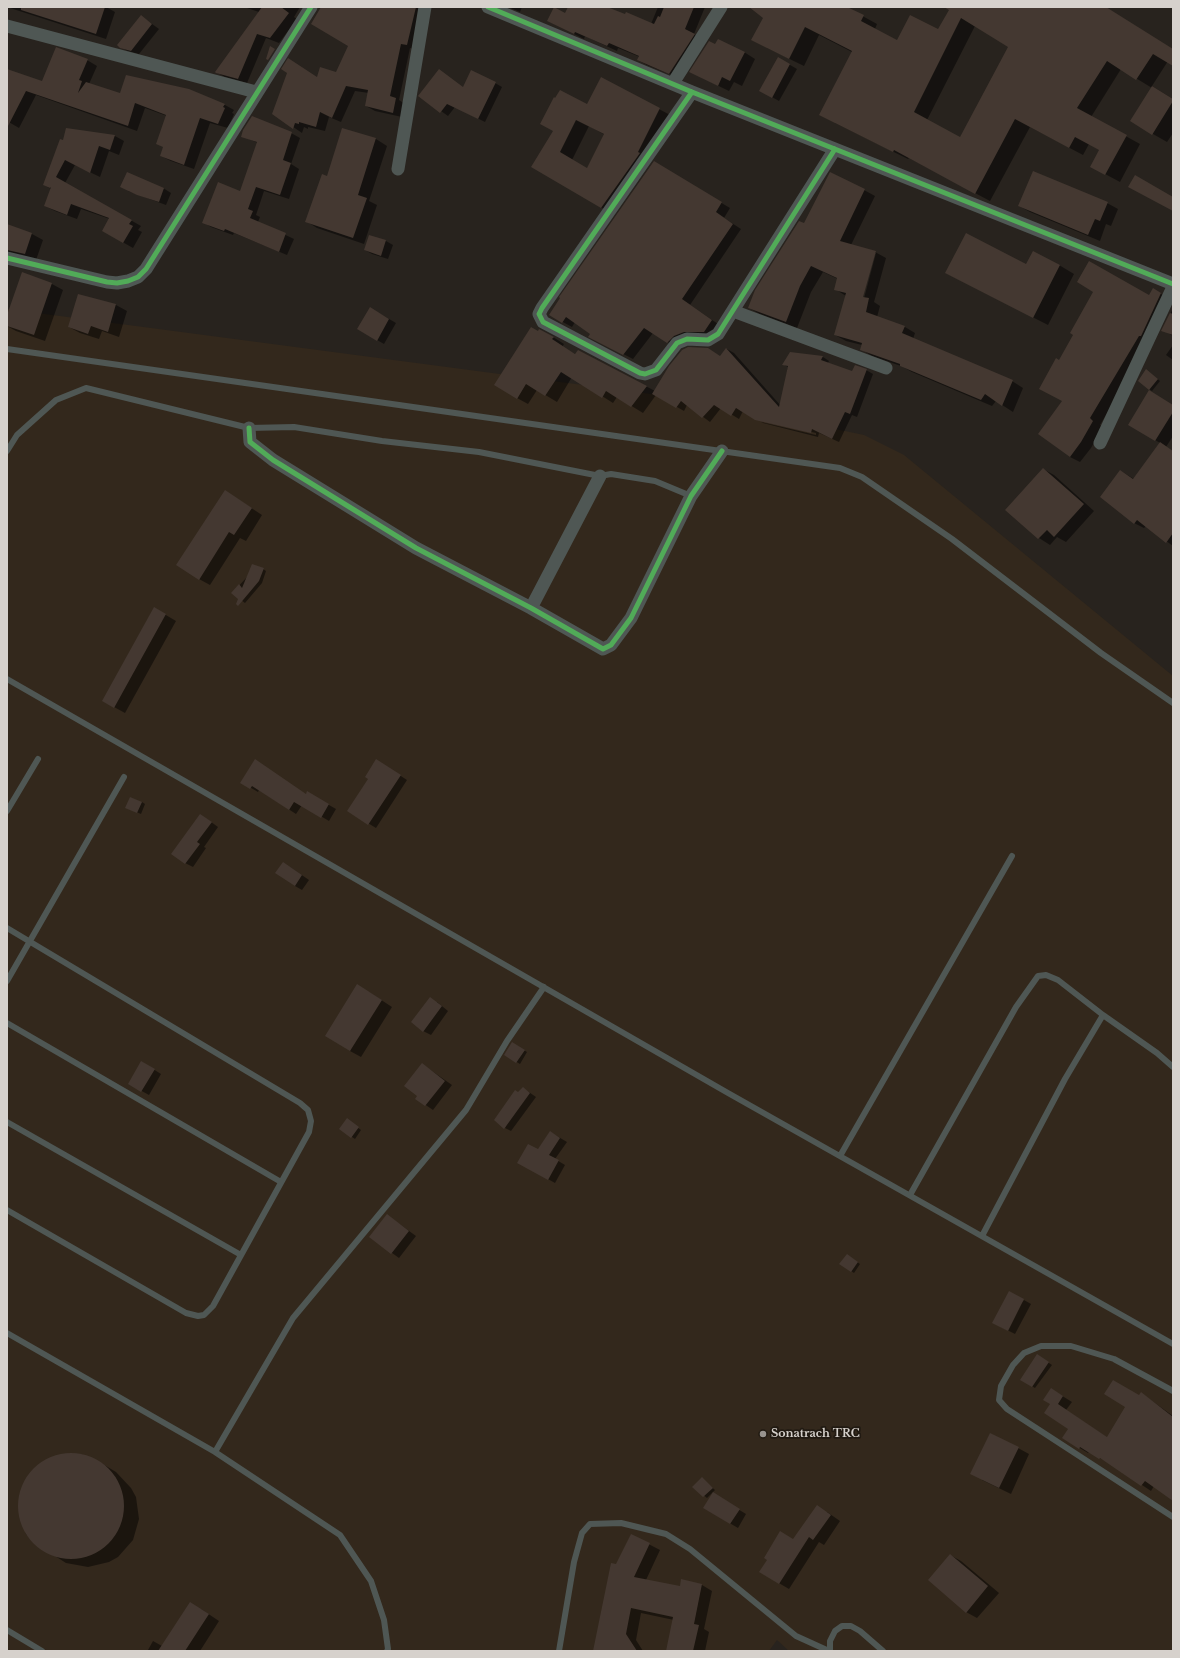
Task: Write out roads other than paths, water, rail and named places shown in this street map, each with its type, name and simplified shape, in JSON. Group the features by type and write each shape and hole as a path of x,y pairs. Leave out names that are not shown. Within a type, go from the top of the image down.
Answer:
{"street":[{"path":"7,258 107,282 117,283 138,277 146,269 256,92 311,7"},
{"path":"398,169 425,7"},
{"path":"488,7 692,92 1173,284"},
{"path":"673,83 721,7"},
{"path":"7,26 256,92"},
{"path":"692,92 542,308 540,317 546,324 635,371 645,374 656,370 677,343 687,339 703,340 714,337 718,334 835,149"},
{"path":"1100,443 1173,287"},
{"path":"733,311 886,368"},
{"path":"249,428 250,442 274,460 416,548 531,608 603,649 611,645 631,618 691,496 722,451"},
{"path":"531,608 600,476"}],"lane":[{"path":"7,348 840,468 862,477 952,539 1101,653 1173,703"},
{"path":"7,451 17,435 56,400 86,388 249,428 294,427 382,441 479,452 600,476 611,474 655,480 691,496"},
{"path":"7,679 840,1156 1173,1344"},
{"path":"7,811 38,759"},
{"path":"7,981 124,777"},
{"path":"840,1156 1012,856"},
{"path":"7,928 304,1106 310,1116 311,1126 209,1311 198,1316 192,1316 7,1210"},
{"path":"910,1195 1016,1007 1038,976 1046,975 1058,980 1173,1066"},
{"path":"215,1452 293,1318 466,1110 507,1041 544,987"},
{"path":"982,1236 1064,1079 1103,1015"},
{"path":"7,1023 281,1182"},
{"path":"7,1122 241,1255"},
{"path":"7,1333 215,1452 340,1535 371,1581 384,1620 388,1648 387,1651"},
{"path":"1173,1391 1114,1359 1071,1346 1041,1346 1024,1353 1013,1365 1001,1386 999,1400 1007,1409 1173,1517"},
{"path":"559,1651 574,1562 582,1533 590,1524 621,1523 666,1534 690,1549 796,1636 829,1651 830,1641 835,1631 842,1626 851,1626 860,1631 883,1651"},
{"path":"7,1630 42,1651"}],"place":[{"name":"Sonatrach TRC","path":"763,1434"}]}
